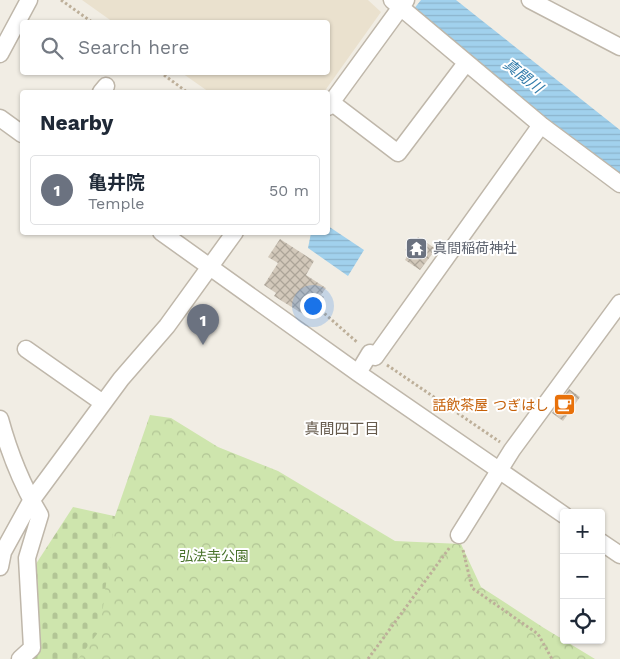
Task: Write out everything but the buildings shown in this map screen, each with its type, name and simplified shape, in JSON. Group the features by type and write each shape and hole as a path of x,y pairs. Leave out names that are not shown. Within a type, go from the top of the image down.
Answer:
{"street":[{"path":"530,0 620,47"},
{"path":"0,54 28,1"},
{"path":"330,104 401,3 466,63 541,125 620,184"},
{"path":"330,106 398,153 466,63"},
{"path":"0,118 20,133"},
{"path":"358,372 541,125"},
{"path":"165,235 209,268 560,512"},
{"path":"0,567 4,552 31,501 121,379 167,326 233,235"},
{"path":"459,535 512,450 620,303"},
{"path":"26,348 103,403"},
{"path":"0,419 3,446 40,515 26,558 32,648 20,659"},
{"path":"605,545 620,555"}],"path":[{"path":"61,0 89,20"},
{"path":"164,75 184,90"},
{"path":"317,307 372,355 512,450"},
{"path":"368,659 459,535"},
{"path":"459,535 472,588 538,634 552,659"}],"shaded area":[{"path":"82,0 368,0 381,12 325,90 206,90 185,75 330,75 330,20 110,20"}],"green space":[{"name":"弘法寺公園","path":"150,415 171,418 218,447 278,471 395,541 461,544 481,587 560,638 560,644 570,644 595,659 78,659 100,630 115,516"},
{"path":"73,507 123,518 99,659 27,659 32,570"}],"water":[{"name":"真間川","path":"421,0 456,0 620,130 620,173 409,15"},
{"path":"330,227 364,250 348,276 308,248 311,235 330,235"}],"place":[{"name":"真間稲荷神社","path":"417,248"},
{"name":"亀井院","path":"203,345"},
{"name":"話飲茶屋 つぎはし","path":"565,405"}],"district":[{"name":"真間四丁目","path":"342,429"}]}
